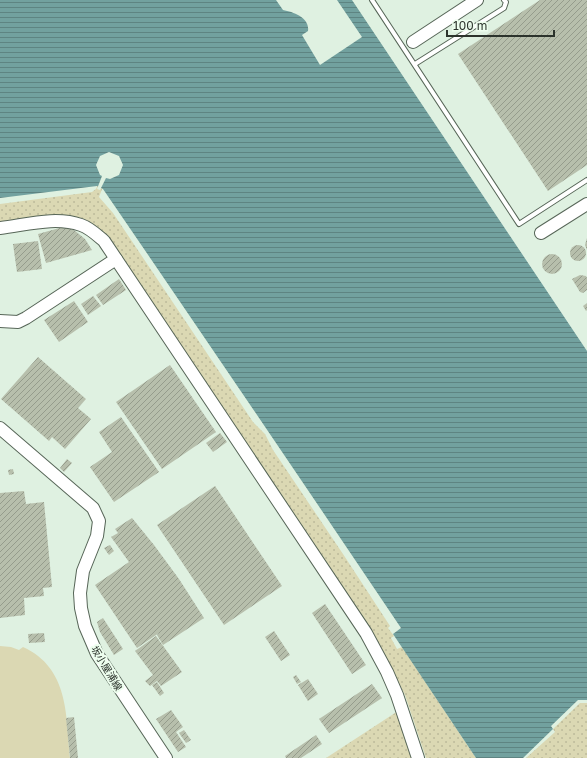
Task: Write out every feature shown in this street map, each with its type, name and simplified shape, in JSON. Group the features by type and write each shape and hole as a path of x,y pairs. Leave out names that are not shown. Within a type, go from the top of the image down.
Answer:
{"street":[{"path":"413,42 477,0"},
{"path":"541,233 587,204"},
{"path":"0,228 54,221 71,222 82,225 93,231 104,241 366,634 387,672 397,695 418,758"},
{"path":"0,321 18,322 26,318 116,259"},
{"name":"坂小屋浦線","path":"0,428 93,508 99,521 97,536 83,571 80,593 81,608 86,626 97,654 166,758"}],"lane":[{"path":"372,0 519,224 587,180"},
{"path":"414,64 504,8 507,1"}],"shaded area":[{"path":"101,177 106,179 99,197 113,213 253,422 265,434 273,450 390,626 388,628 394,636 391,638 397,649 402,647 476,758 426,758 405,695 374,636 138,283 72,217 59,215 0,223 0,204 92,192 96,189"},
{"path":"0,646 11,647 19,650 23,647 38,656 49,667 57,680 66,710 70,758 0,758"},
{"path":"580,703 587,703 587,758 526,758 555,732 553,729"},
{"path":"398,711 414,758 326,758"}],"water":[{"path":"0,0 276,0 283,10 292,12 304,19 308,26 308,31 302,35 320,65 362,37 337,0 352,0 587,351 587,700 578,700 551,726 553,729 523,758 476,758 393,634 401,628 103,189 97,186 0,198"}],"pier":[{"path":"109,152 119,156 123,165 119,175 110,179 106,178 100,190 97,189 102,176 100,175 96,165 100,156"}],"building":[{"path":"540,0 587,0 587,165 548,191 458,54"},
{"path":"63,227 74,230 85,239 92,250 46,263 38,234"},
{"path":"587,238 587,250 585,245"},
{"path":"38,241 42,269 17,272 13,244"},
{"path":"578,245 584,247 586,253 584,259 578,261 572,259 570,253 572,247"},
{"path":"552,254 559,257 562,264 559,271 552,274 545,271 542,264 545,257"},
{"path":"580,275 586,276 587,278 587,290 583,293 580,292 572,279"},
{"path":"119,279 126,290 103,305 96,295"},
{"path":"93,296 101,306 88,315 81,304"},
{"path":"74,301 88,322 59,342 44,320"},
{"path":"587,303 587,310 586,311 583,306"},
{"path":"38,357 86,399 78,408 91,419 65,449 52,437 49,441 1,399"},
{"path":"170,365 216,432 162,469 116,402"},
{"path":"121,417 159,472 114,502 90,467 112,452 99,432"},
{"path":"220,433 227,442 213,452 206,443"},
{"path":"67,459 72,463 64,472 60,468"},
{"path":"13,469 14,474 9,475 8,470"},
{"path":"215,486 282,586 224,625 157,525"},
{"path":"24,491 26,504 44,502 52,587 43,588 44,596 24,598 25,615 0,618 0,493"},
{"path":"132,518 179,579 204,618 163,645 157,635 159,633 137,648 95,585 129,562 111,537 118,533 115,529"},
{"path":"110,545 114,551 109,555 104,548"},
{"path":"325,604 366,665 352,674 312,613"},
{"path":"103,618 123,649 114,655 100,632 97,622"},
{"path":"274,631 290,655 281,661 265,637"},
{"path":"44,633 45,642 29,643 28,634"},
{"path":"156,636 182,672 161,686 157,681 150,686 145,681 153,675 135,651"},
{"path":"296,675 301,682 297,684 293,677"},
{"path":"308,679 318,694 308,701 298,685"},
{"path":"157,682 164,693 160,696 152,685"},
{"path":"372,684 382,698 329,733 319,719"},
{"path":"171,710 183,727 176,732 186,747 178,752 156,719"},
{"path":"74,717 78,758 70,758 66,718"},
{"path":"184,730 191,740 186,743 179,733"},
{"path":"316,735 322,744 301,758 286,758 285,756"}]}
